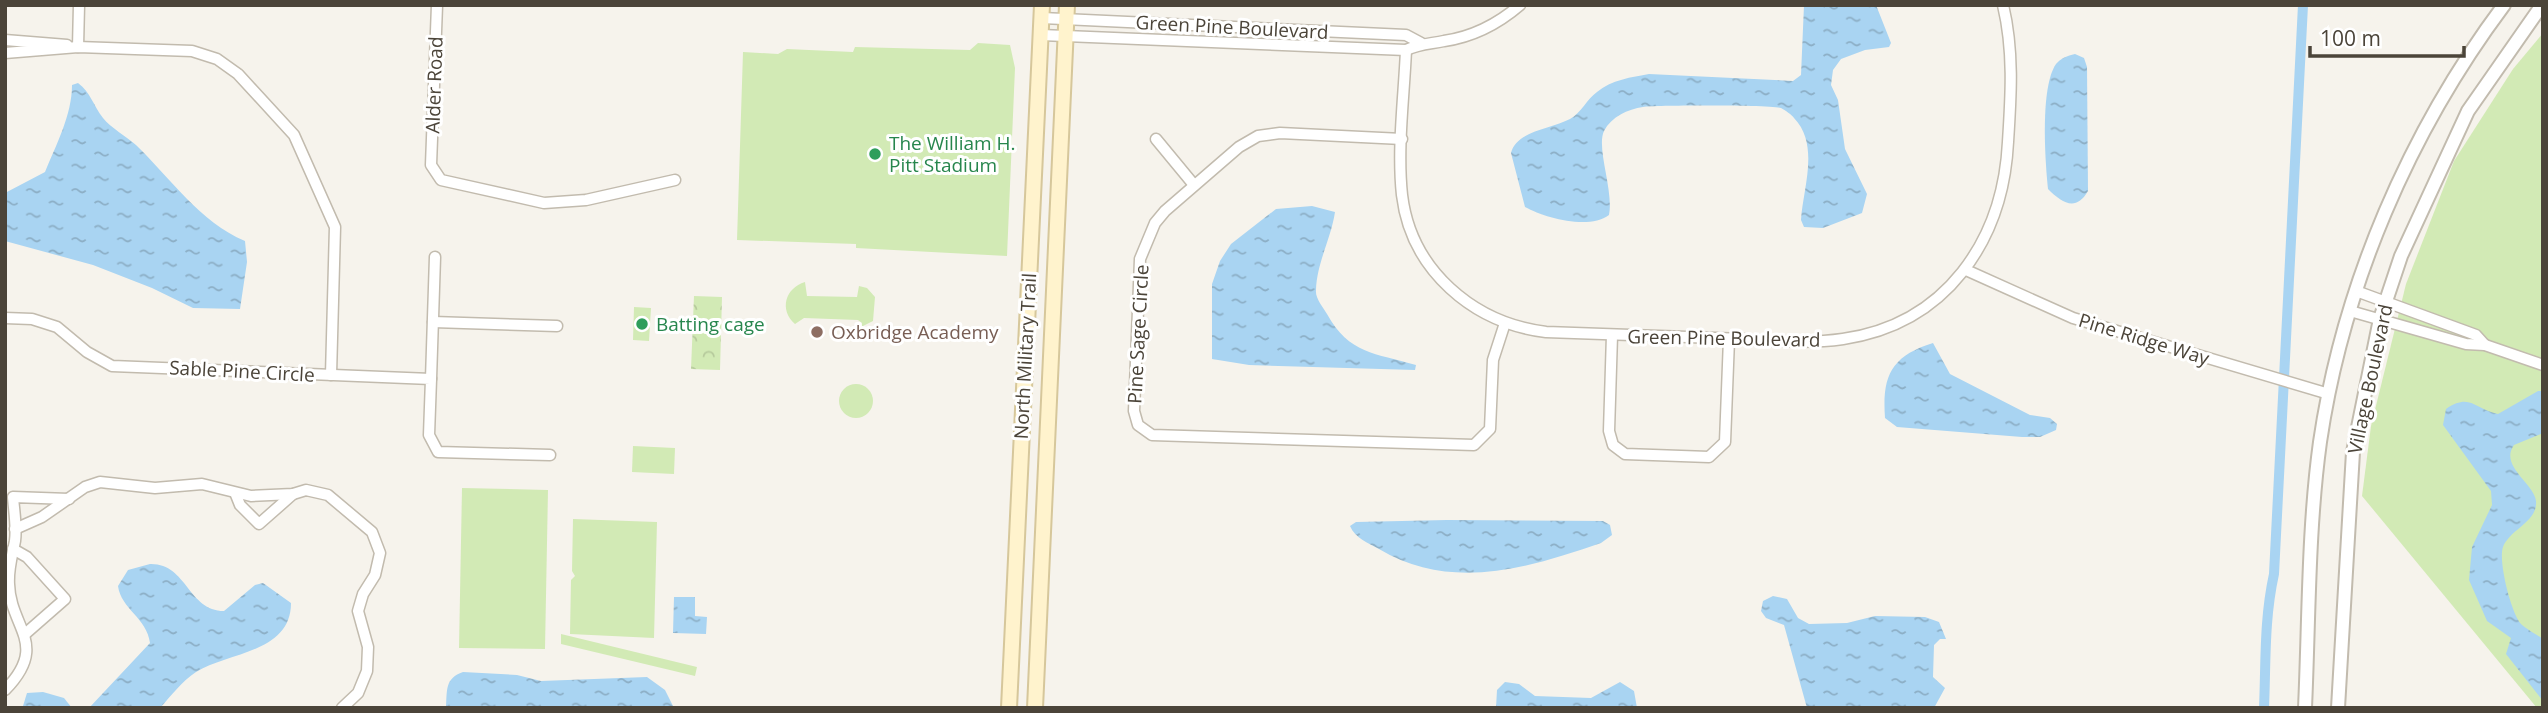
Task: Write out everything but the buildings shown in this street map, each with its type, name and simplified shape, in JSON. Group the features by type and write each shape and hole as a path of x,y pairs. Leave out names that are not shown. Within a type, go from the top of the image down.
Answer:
{"main road":[{"name":"North Military Trail","path":"1009,708 1042,11"},
{"name":"North Military Trail","path":"1035,708 1067,13"},
{"path":"1015,581 1041,581"}],"street":[{"path":"78,47 79,5"},
{"name":"Alder Road","path":"437,5 432,166 441,180 544,204 586,200 675,180"},
{"name":"Green Pine Boulevard","path":"1041,35 1406,50 1421,43 1444,41 1480,30 1520,5"},
{"name":"Green Pine Boulevard","path":"1406,50 1402,139 1403,197 1407,219 1421,252 1453,292 1471,306 1505,324 1546,332 1826,341 1881,330 1931,303 1966,270 1991,229 2004,190 2007,166 2012,61 2003,5"},
{"name":"Village Boulevard","path":"2305,708 2316,487 2329,394 2350,311 2392,201 2441,96 2504,5"},
{"name":"Village Boulevard","path":"2337,708 2353,452 2380,319 2415,224 2468,111 2542,5"},
{"name":"Green Pine Boulevard","path":"1042,11 1406,35 1421,43"},
{"name":"Sable Pine Circle","path":"5,40 50,42 78,47"},
{"name":"Sable Pine Circle","path":"5,53 78,47 192,51 209,55 238,74 294,135 335,227 331,375 112,366 87,352 57,327 32,319 5,318"},
{"name":"Pine Sage Circle","path":"1402,139 1265,134 1245,143 1159,216 1140,259 1134,411 1138,425 1152,435 1474,444 1481,441 1490,429 1493,360 1505,324"},
{"path":"1156,139 1194,185"},
{"path":"435,257 429,435 438,452 550,455"},
{"name":"Pine Ridge Way","path":"1966,270 2073,318 2329,394"},
{"path":"2356,291 2476,335 2485,345"},
{"path":"2350,311 2466,344 2485,345 2543,365"},
{"path":"433,323 557,326"},
{"path":"1612,335 1609,431 1613,445 1625,454 1702,458 1716,454 1725,442 1729,339"},
{"path":"331,375 430,379"},
{"path":"15,529 42,517 93,484 108,481 155,488 202,484 236,495 293,494 306,489 328,495 366,526 378,545 378,568 359,601 358,611 368,647 367,671 358,694 342,708"},
{"path":"236,495 240,505 259,524 293,494"},
{"path":"5,690 22,666 26,650 25,634 12,606 9,591 15,529 13,497 71,499"},
{"path":"13,550 27,557 65,600 25,634"}],"green space":[{"path":"2543,33 2543,708 2537,708 2362,496 2371,426 2406,284 2454,161 2513,69"},
{"name":"The William H. Pitt Stadium","path":"978,43 1010,45 1015,68 1007,256 856,248 856,244 737,240 743,52 778,54 787,49 853,52 855,47 970,50"},
{"path":"805,282 807,296 857,297 859,286 867,288 875,297 873,321 859,328 862,323 858,320 804,318 795,324 787,312 786,300 793,289"},
{"path":"694,296 722,297 720,370 691,369"},
{"name":"Batting cage","path":"634,307 651,308 649,341 633,340"},
{"path":"856,384 868,389 873,401 868,413 856,418 844,413 839,401 844,389"},
{"path":"633,446 675,448 674,474 632,472"},
{"path":"462,488 548,490 545,649 459,648"},
{"path":"573,519 657,522 654,638 570,634 571,580 575,576 572,571"},
{"path":"561,634 697,667 695,676 561,644"}],"water":[{"path":"1804,5 1876,5 1891,43 1889,47 1865,50 1841,59 1833,70 1831,85 1838,100 1845,149 1867,194 1862,213 1823,228 1804,227 1801,220 1808,154 1802,129 1793,117 1781,108 1737,106 1643,107 1615,118 1607,126 1602,139 1609,215 1590,222 1567,221 1525,207 1511,153 1520,140 1570,119 1603,88 1629,78 1649,74 1793,81 1801,75"},
{"path":"2075,54 2084,58 2087,67 2088,191 2079,202 2069,203 2048,189 2045,125 2051,75 2058,62"},
{"path":"78,83 106,122 136,145 186,198 214,223 245,241 247,262 240,309 193,308 152,288 93,265 5,241 5,193 45,172 66,119 72,85"},
{"path":"1312,206 1335,212 1317,280 1316,293 1321,305 1335,327 1354,345 1416,365 1415,370 1249,365 1212,359 1212,284 1220,261 1231,244 1276,209"},
{"path":"1933,343 1950,374 2030,415 2050,418 2057,424 2056,430 2040,437 2022,437 1897,427 1885,418 1885,390 1888,379 1892,370 1907,354"},
{"path":"2538,391 2543,391 2543,433 2514,445 2511,453 2514,467 2534,494 2535,508 2533,515 2511,535 2503,547 2502,563 2506,587 2517,618 2523,626 2543,639 2543,701 2506,654 2511,638 2487,621 2469,580 2472,547 2492,505 2491,491 2443,425 2446,409 2454,404 2467,402 2498,414"},
{"path":"1603,521 1610,525 1612,535 1601,543 1546,561 1490,572 1462,573 1434,570 1406,562 1362,540 1350,526 1356,522"},
{"path":"150,564 172,571 202,604 212,609 224,611 255,585 263,583 291,603 288,620 281,632 269,642 196,672 181,684 160,708 89,708 150,643 148,634 124,601 118,586 128,570"},
{"path":"1773,596 1787,599 1798,618 1809,624 1847,623 1875,616 1925,617 1939,622 1946,639 1940,639 1934,645 1933,677 1945,688 1934,708 1807,708 1784,625 1766,618 1761,611 1763,601"},
{"path":"674,597 695,597 695,616 707,617 706,634 673,633"},
{"path":"463,672 517,675 541,681 647,677 665,690 674,708 446,708 450,681"},
{"path":"1505,682 1519,684 1535,696 1591,698 1620,682 1634,691 1637,708 1496,708 1497,690"},
{"path":"43,692 64,698 72,708 23,706 27,693"}],"waterway":[{"path":"2264,708 2267,624 2274,574 2303,5"}],"place":[{"name":"The William H. Pitt Stadium","path":"875,154"},
{"name":"Batting cage","path":"642,324"},
{"name":"Oxbridge Academy","path":"817,332"}]}
